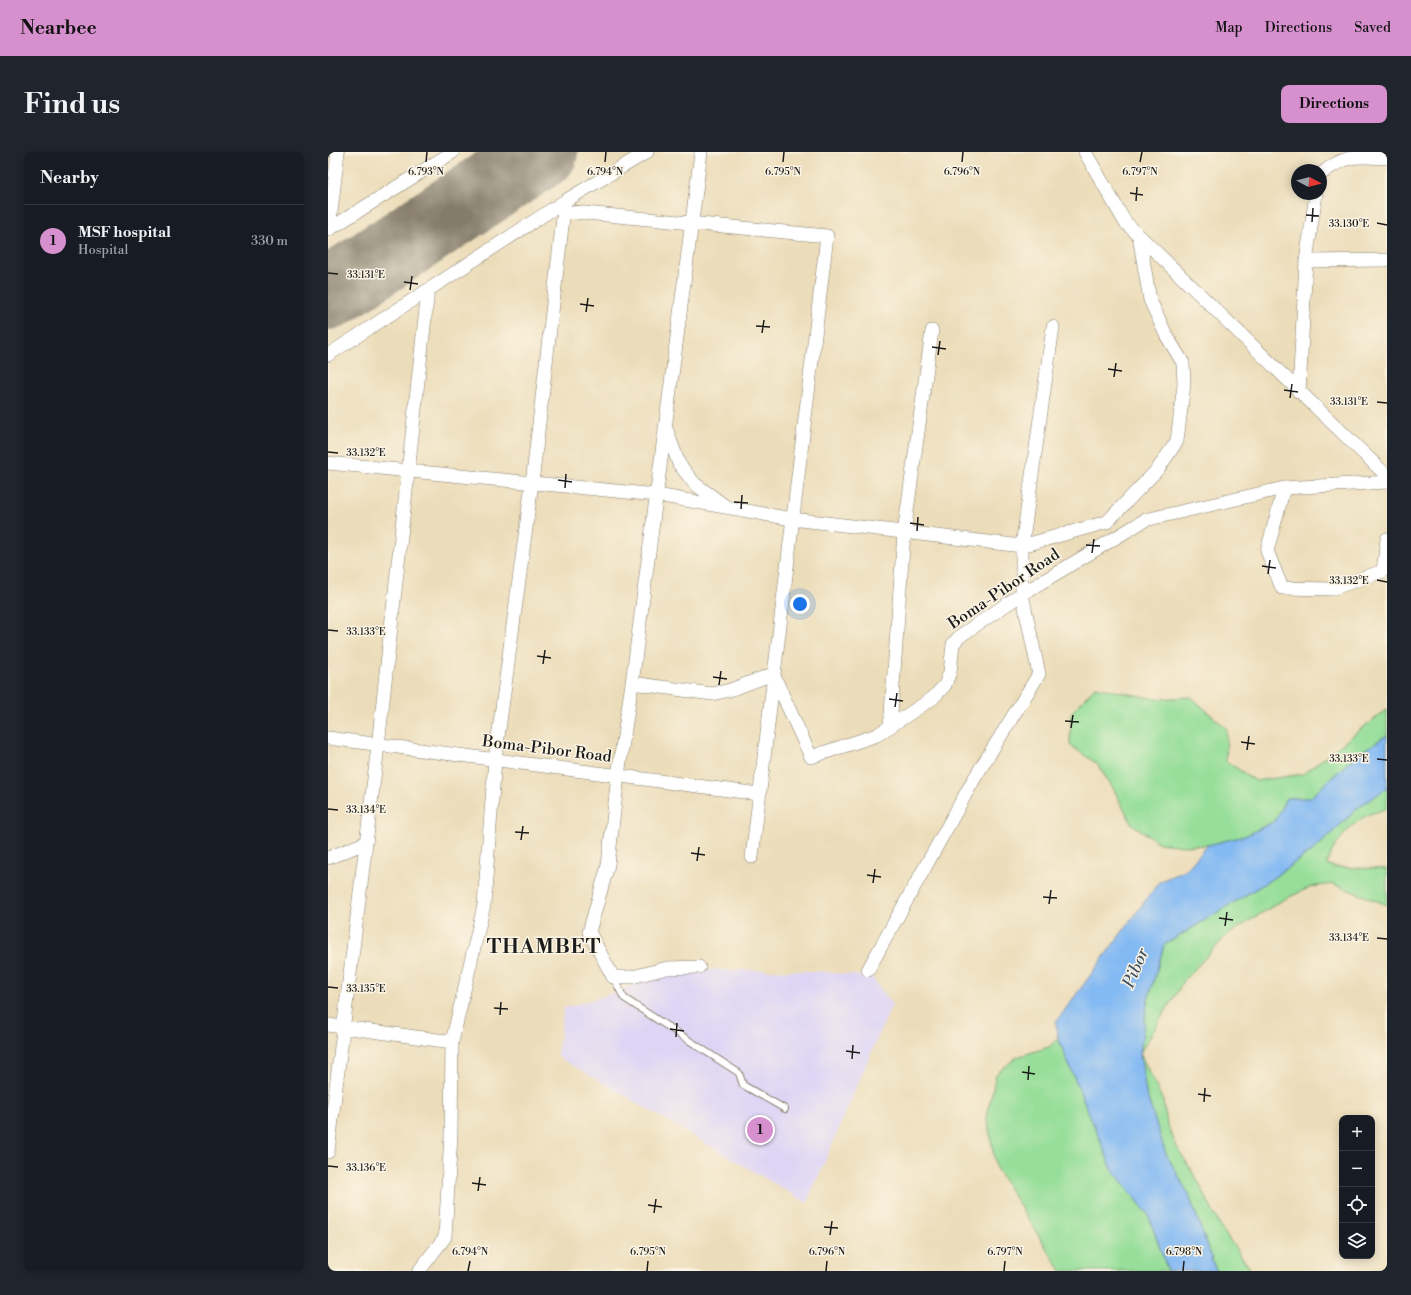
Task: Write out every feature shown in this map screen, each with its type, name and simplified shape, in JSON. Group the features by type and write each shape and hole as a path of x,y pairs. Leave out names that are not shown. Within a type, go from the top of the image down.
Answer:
{"street":[{"path":"329,229 338,152"},
{"path":"329,229 453,152"},
{"path":"328,355 647,152"},
{"name":"Boma-Pibor Road","path":"328,738 378,746 618,775 632,683 701,152"},
{"path":"1085,152 1125,222 1387,476"},
{"path":"1327,169 1336,162 1354,156 1387,158"},
{"path":"1299,392 1306,261 1315,200"},
{"path":"564,206 692,223 827,236 752,857"},
{"path":"419,1271 445,1237 451,1134 452,1042 484,904 494,760 532,483 564,206"},
{"path":"328,463 657,495 792,519 1022,546 1107,522 1158,469 1177,441 1184,384 1184,363 1166,335 1150,300 1139,236"},
{"path":"1306,261 1387,260"},
{"path":"328,1152 378,746 428,290"},
{"path":"868,970 974,779 1039,674 1022,594 1022,546 1053,327"},
{"path":"890,727 904,533 932,331"},
{"path":"666,427 679,464 695,484 728,508"},
{"name":"Boma-Pibor Road","path":"773,674 811,757 877,735 933,698 945,684 950,672 953,644 960,636 1022,594 1145,520 1284,488 1387,482"},
{"path":"1284,488 1267,551 1282,588 1331,589 1383,571 1387,539"},
{"path":"632,683 712,694 730,690 773,674"},
{"path":"699,967 667,968 632,977 613,977 589,932 608,865 618,775 759,794"},
{"path":"328,858 365,843"},
{"path":"328,1025 452,1042"}],"lane":[{"path":"613,977 624,998 739,1072 743,1085 785,1108"}],"shaded area":[{"path":"673,969 814,971 872,977 892,1004 807,1203 557,1056 564,1008 605,996"}],"green space":[{"path":"1095,687 1156,699 1191,697 1227,729 1226,761 1256,781 1303,774 1387,709 1387,735 1354,757 1310,798 1286,798 1275,821 1245,836 1208,845 1184,846 1159,843 1132,824 1113,788 1097,764 1070,745 1071,713"},
{"path":"1387,788 1387,808 1368,815 1354,824 1332,851 1327,864 1334,867 1387,869 1387,905 1333,884 1311,887 1281,901 1227,935 1185,979 1140,1053 1147,1003 1164,945 1267,882 1316,848 1360,806"},
{"path":"1058,1038 1112,1169 1148,1214 1168,1271 1061,1271 996,1168 987,1117 996,1074 1017,1057 1049,1047"},
{"path":"1140,1053 1163,1101 1167,1123 1176,1145 1200,1185 1221,1228 1252,1271 1216,1271 1189,1195 1166,1154 1146,1093"}],"water":[{"name":"Pibor","path":"1387,735 1387,788 1360,806 1316,848 1267,882 1164,945 1147,1003 1140,1053 1146,1093 1166,1154 1189,1195 1216,1271 1168,1271 1148,1214 1112,1169 1058,1038 1056,1022 1159,882 1187,869 1208,845 1245,836 1275,821 1286,798 1310,798 1354,757"}],"runway":[{"path":"328,294 542,152"}],"place":[{"name":"MSF hospital","path":"760,1130"}],"district":[{"name":"THAMBET","path":"544,947"}]}
